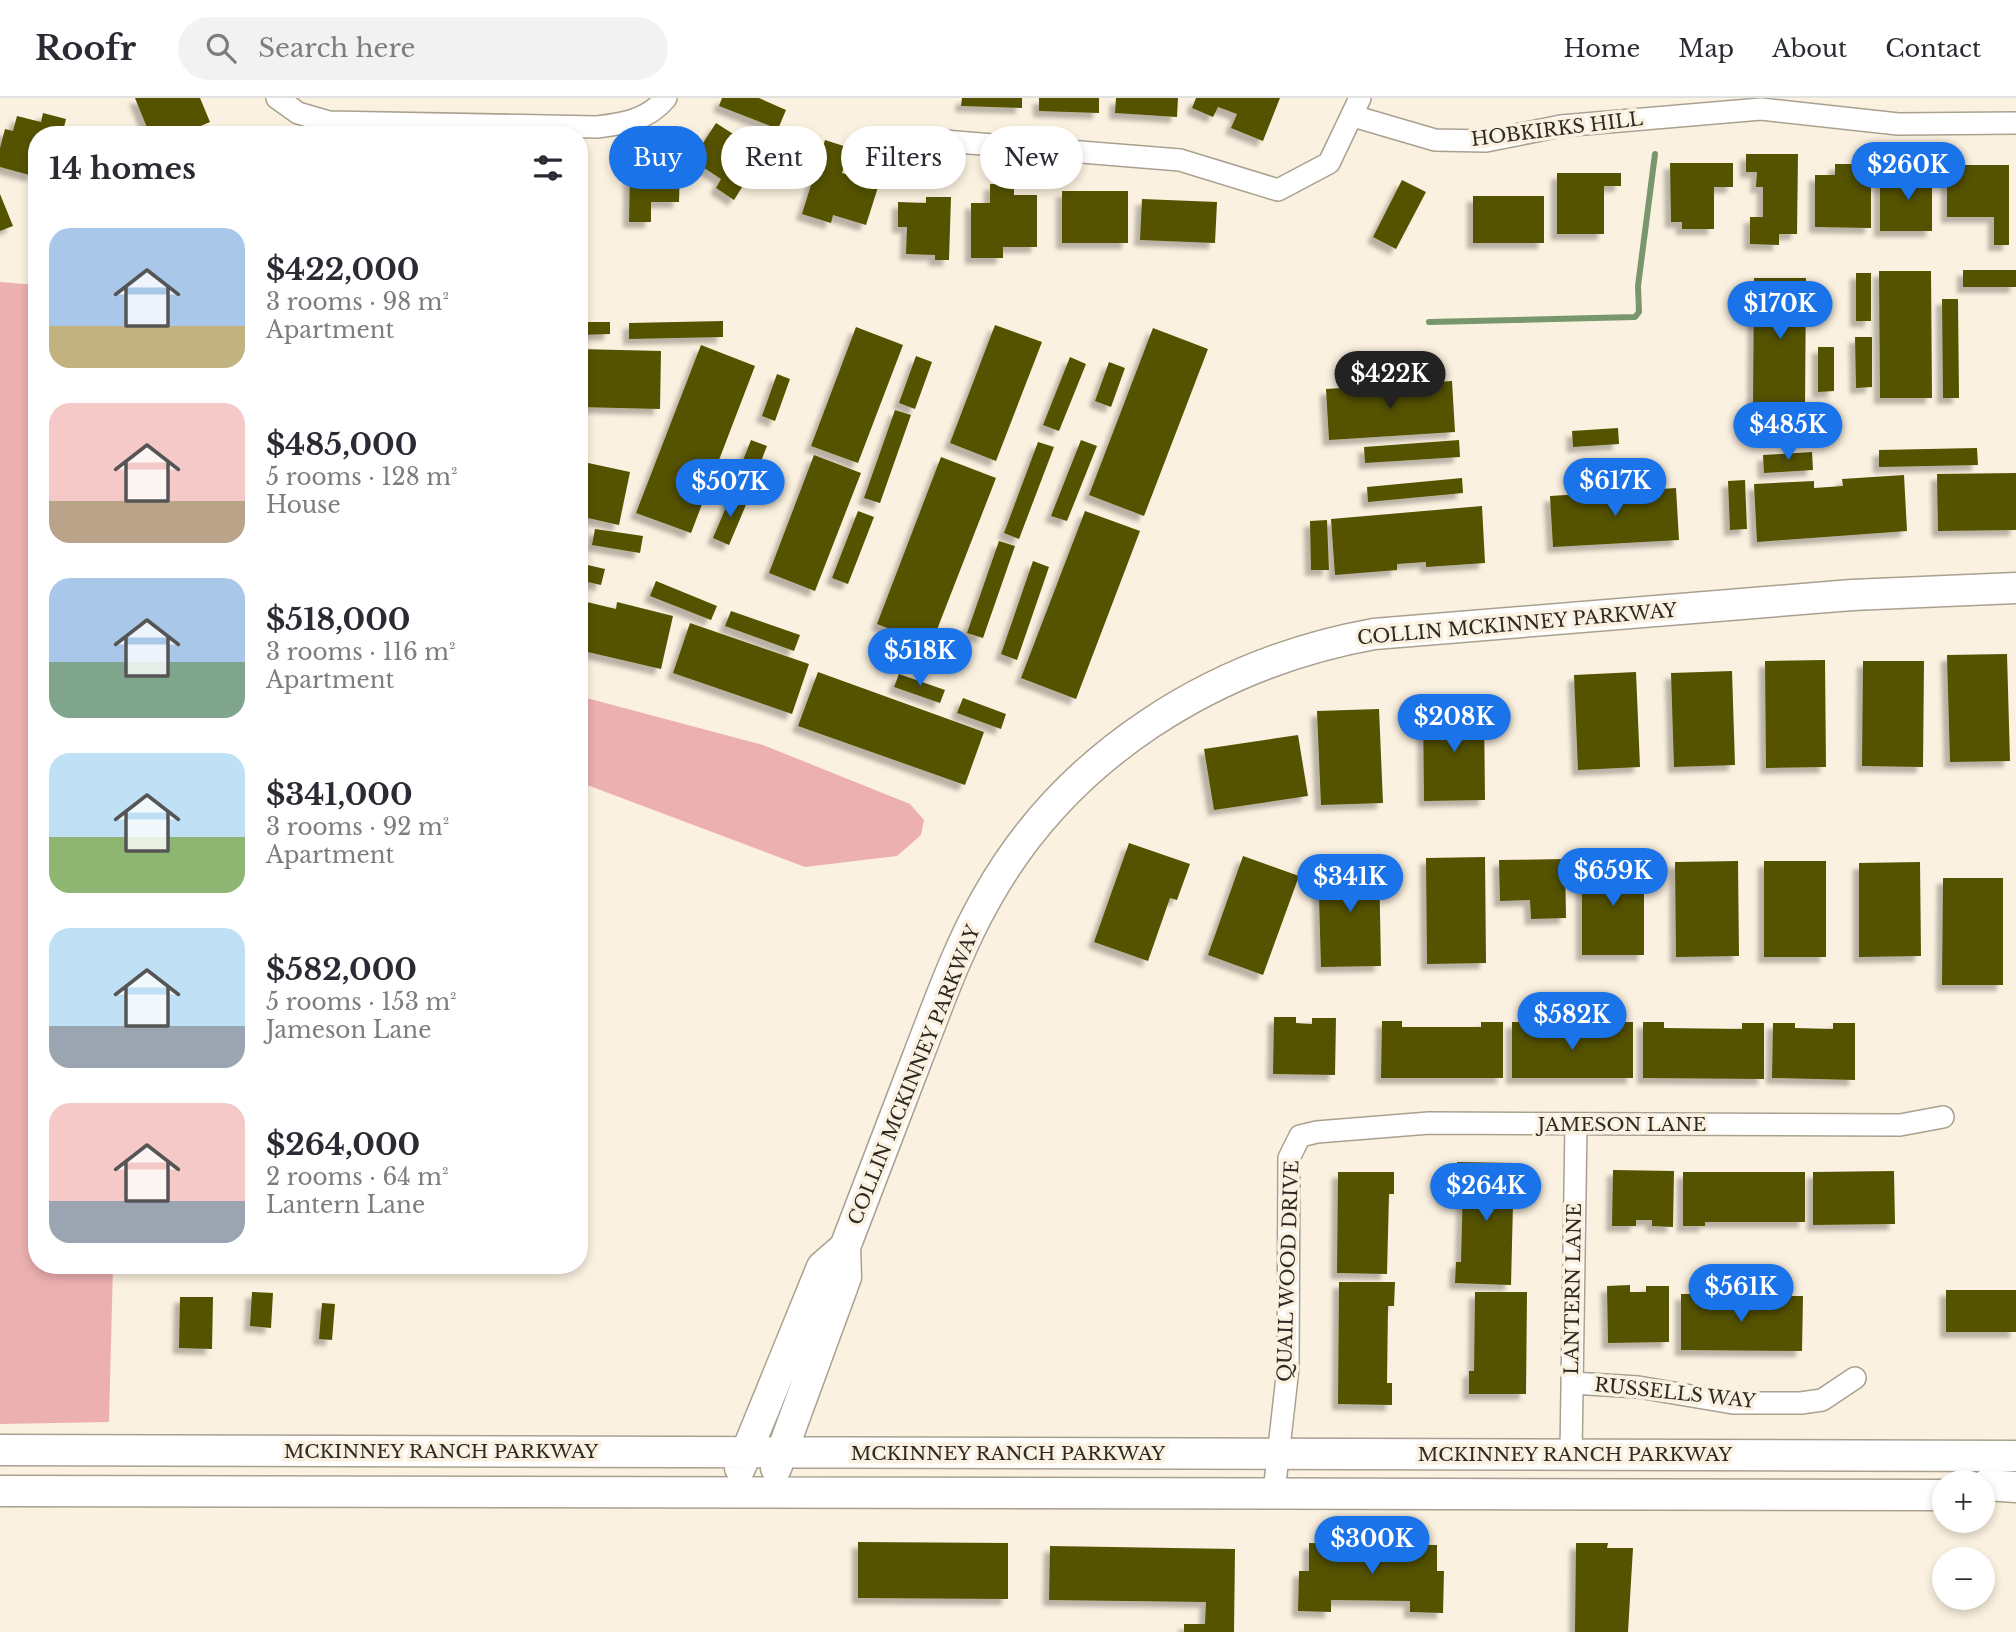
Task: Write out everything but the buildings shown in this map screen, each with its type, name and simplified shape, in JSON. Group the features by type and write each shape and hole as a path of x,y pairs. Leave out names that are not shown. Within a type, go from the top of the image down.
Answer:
{"main road":[{"name":"COLLIN MCKINNEY PARKWAY","path":"767,1491 846,1277 845,1247 942,993 971,928 1004,871 1041,822 1095,765 1141,728 1190,697 1288,654 1399,630 1852,595 2016,588"},
{"name":"COLLIN MCKINNEY PARKWAY","path":"730,1492 822,1267 845,1247"},
{"name":"MCKINNEY RANCH PARKWAY","path":"0,1450 2016,1456"},
{"path":"1995,1486 2016,1487"},
{"name":"MCKINNEY RANCH PARKWAY","path":"0,1491 1932,1495"},
{"path":"1995,1497 2016,1500"}],"street":[{"path":"277,98 298,113 329,122 543,126"},
{"path":"588,127 624,124 643,117 666,98"},
{"path":"966,143 1180,160 1278,190 1329,163 1356,107"},
{"name":"HOBKIRKS HILL","path":"1356,107 1435,140 1486,141 1561,126 1761,109 1843,108 1898,124 2016,123"},
{"name":"JAMESON LANE","path":"1300,1136 1308,1133 1421,1124 1900,1125 1943,1118"},
{"name":"LANTERN LANE","path":"1571,1454 1576,1124"},
{"name":"QUAIL WOOD DRIVE","path":"1274,1492 1289,1343 1289,1158 1300,1136"},
{"name":"RUSSELLS WAY","path":"1572,1383 1638,1387 1733,1403 1801,1403 1822,1400 1856,1378"}],"shaded area":[{"path":"0,282 28,284 28,1274 113,1274 109,1422 0,1424"},
{"path":"588,698 763,745 910,804 924,820 921,835 897,856 805,867 588,785"}],"waterway":[{"path":"1429,322 1635,317 1639,312 1638,286 1655,154"}]}
